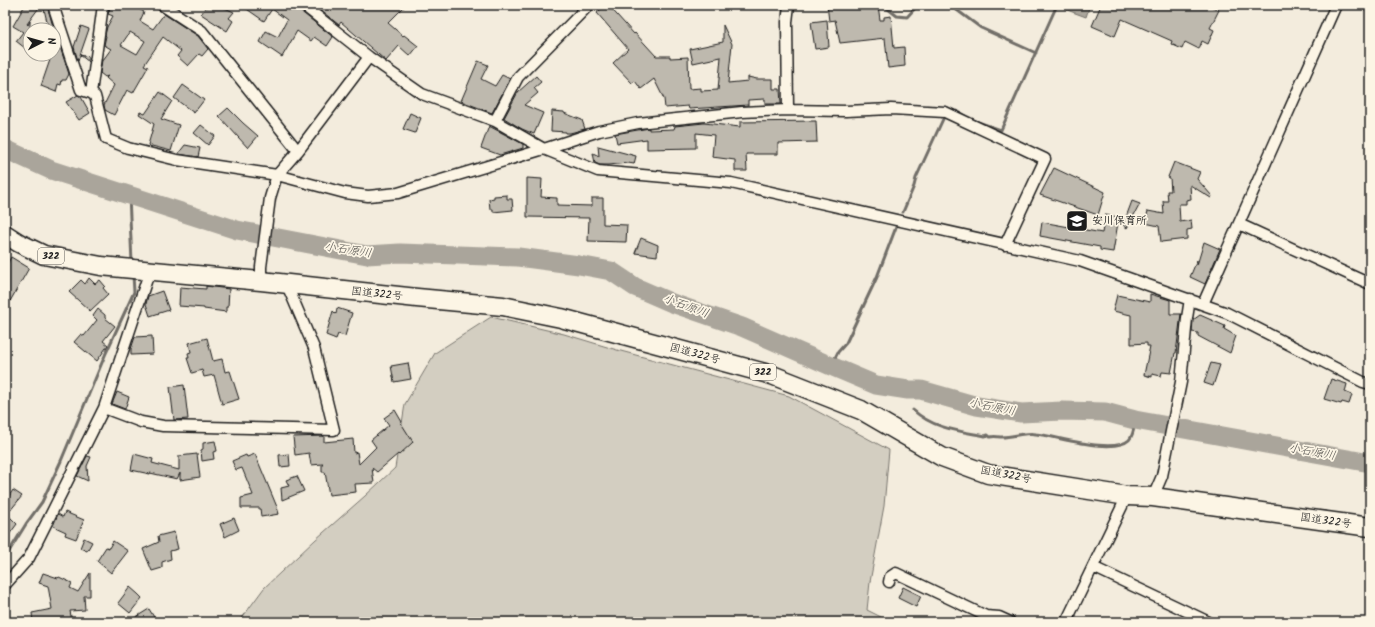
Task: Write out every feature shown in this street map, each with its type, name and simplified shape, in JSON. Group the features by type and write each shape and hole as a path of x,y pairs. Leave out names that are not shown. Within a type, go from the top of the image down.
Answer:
{"highway":[{"name":"国道322号","path":"5,234 19,243 44,255 101,266 145,270 261,274 287,285 503,306 561,318 772,375 861,410 942,456 988,474 1127,496 1153,497 1370,527"}],"street":[{"path":"53,5 81,90 95,96 106,138 128,148 176,160 277,175 345,193 368,196 398,193 599,131 638,123 742,112 788,110 846,111 891,109 944,112 1045,159 1005,245"},
{"path":"91,93 103,5"},
{"path":"162,5 202,31 298,151"},
{"path":"303,5 369,57 422,94 495,121 544,149 598,171 731,183 1080,261 1227,313 1363,382 1370,384"},
{"path":"495,121 518,77 589,5"},
{"path":"788,110 787,22 789,5"},
{"path":"1203,304 1336,5"},
{"path":"261,274 270,198 277,175 298,151 369,57"},
{"path":"1239,224 1370,284"},
{"path":"5,586 29,558 104,408 145,270"},
{"path":"104,408 141,422 163,426 334,430 314,348 287,285"},
{"path":"1153,497 1162,476 1181,382 1190,299"},
{"path":"1066,622 1127,496"},
{"path":"1093,567 1209,622"},
{"path":"889,582 890,577 896,573 986,616 999,617 1010,622"}],"shaded area":[{"path":"1068,5 1090,5 1086,17 1067,10"},
{"path":"491,317 564,334 617,350 789,396 889,450 884,506 870,582 867,610 891,622 239,622 264,588 395,468 405,404 435,353"}],"building":[{"path":"25,5 41,5 28,22 22,22 22,31 13,26"},
{"path":"43,5 47,5 52,22 47,22"},
{"path":"111,5 132,5 144,12 140,21 153,29 164,14 198,36 208,49 202,56 199,54 188,66 177,56 181,51 163,37 144,65 148,67 133,93 127,90 114,115 105,110 104,105 114,85 106,78 108,76 105,77 100,73 102,60 111,49 104,45 107,27 113,16 108,14","holes":["130,32 145,41 137,54 121,45"]},
{"path":"208,5 218,5 234,12 229,18 233,21 227,31 201,14"},
{"path":"241,5 297,5 299,10 333,37 327,46 314,37 311,41 297,31 282,57 260,42 266,31 278,37 287,20 272,9 264,21"},
{"path":"314,5 406,5 388,23 418,46 410,56 399,46 386,61 341,22 339,25"},
{"path":"605,5 608,5 656,56 670,56 670,58 688,57 689,89 701,88 701,91 718,90 721,57 693,63 690,49 723,42 723,25 732,44 728,83 748,81 748,77 757,79 773,79 773,89 780,89 781,104 765,104 765,99 748,100 748,105 689,109 688,106 665,108 664,99 654,79 641,89 635,81 632,83 613,63 628,49 597,13"},
{"path":"827,5 846,5 846,7 878,5 880,20 884,20 884,17 891,16 894,48 904,47 905,66 888,68 885,38 840,43 835,20 829,21"},
{"path":"1101,5 1119,5 1127,9 1129,5 1208,5 1219,10 1210,28 1214,30 1208,44 1202,41 1199,49 1185,42 1182,49 1171,44 1172,41 1122,19 1115,36 1092,26"},
{"path":"827,20 829,47 815,49 811,22"},
{"path":"81,26 89,29 78,61 74,47"},
{"path":"22,33 22,46 16,41"},
{"path":"62,53 69,74 66,80 62,80 61,85 58,84 56,92 41,86 49,62 62,62"},
{"path":"80,55 89,57 89,62"},
{"path":"478,61 488,65 481,79 495,86 502,75 510,79 492,113 461,101"},
{"path":"536,76 541,82 534,88 538,93 524,105 543,113 534,134 522,129 504,118 518,92"},
{"path":"183,85 204,100 194,113 174,98"},
{"path":"160,92 172,101 161,119 179,125 171,151 148,145 154,124 139,114 140,112 145,114"},
{"path":"78,95 81,97 90,113 79,120 66,102"},
{"path":"228,108 258,136 248,148 219,116"},
{"path":"552,111 564,112 582,120 585,129 570,133 551,131"},
{"path":"410,113 421,118 415,133 403,129"},
{"path":"816,121 817,142 778,143 778,154 746,154 747,171 735,171 735,160 712,157 714,135 696,133 696,148 647,149 647,139 617,143 615,134 649,128 649,130 674,129 675,126 704,123 740,127 740,122"},
{"path":"201,125 215,136 208,145 194,133"},
{"path":"489,126 523,144 523,148 500,155 481,148"},
{"path":"185,145 200,148 198,157 178,154"},
{"path":"598,146 636,156 634,164 600,165 595,163 593,153 599,156"},
{"path":"1174,162 1200,172 1197,179 1212,196 1211,198 1190,185 1191,199 1186,200 1186,204 1179,204 1180,222 1191,220 1192,229 1187,230 1187,239 1161,242 1159,226 1145,223 1148,211 1164,214 1163,201 1168,201 1167,191 1171,191 1170,178 1168,177"},
{"path":"1054,168 1105,192 1098,215 1040,195"},
{"path":"527,178 542,179 541,197 557,198 557,205 592,206 592,198 603,198 603,224 627,225 626,242 588,241 589,218 527,217"},
{"path":"507,195 507,199 512,199 513,210 493,212 493,209 490,209 489,199 494,198 494,196"},
{"path":"1132,201 1140,204 1127,228 1123,225"},
{"path":"1105,215 1119,217 1113,252 1100,250 1100,247 1040,236 1042,222 1102,233"},
{"path":"641,238 658,245 657,256 635,253"},
{"path":"1204,242 1220,249 1205,284 1190,277 1197,260 1197,265"},
{"path":"11,257 29,268 5,310 5,268"},
{"path":"89,278 95,284 100,280 105,286 103,288 108,294 90,311 69,292 81,280 85,284"},
{"path":"206,286 229,289 228,307 226,307 226,312 179,306 180,287 206,289"},
{"path":"162,291 169,310 150,316 146,304 148,296"},
{"path":"1150,294 1170,300 1170,314 1181,314 1176,353 1171,373 1162,372 1161,376 1152,374 1152,377 1144,375 1150,346 1147,346 1147,343 1131,344 1131,315 1113,311 1117,295 1150,302"},
{"path":"337,308 352,313 345,336 338,334 336,339 326,335 333,311 336,314"},
{"path":"98,309 105,315 105,318 115,326 103,341 108,345 97,361 74,342 81,334 84,336 97,320 93,316"},
{"path":"1200,315 1225,326 1224,329 1236,336 1230,353 1198,336 1198,333 1192,332 1193,320"},
{"path":"152,336 153,354 131,355 131,349 135,337"},
{"path":"207,338 213,361 222,359 225,372 230,371 239,399 222,404 214,375 204,377 202,370 192,373 187,358 189,358 188,353 191,352 189,343"},
{"path":"408,363 411,379 394,382 391,366"},
{"path":"1211,363 1220,365 1213,386 1204,383"},
{"path":"1331,379 1347,384 1345,392 1352,395 1349,404 1342,402 1341,404 1324,399"},
{"path":"184,385 188,419 174,420 170,387"},
{"path":"117,392 129,397 125,409 112,404"},
{"path":"395,410 413,442 377,472 372,468 374,483 355,484 356,492 329,495 325,472 322,472 323,464 311,465 309,453 295,455 293,437 324,436 324,442 353,439 354,453 357,452 359,464 376,447 371,440 389,425 384,418"},
{"path":"215,441 217,451 213,452 214,459 202,461 201,450 203,449 203,443"},
{"path":"134,454 153,459 152,463 179,470 179,456 197,454 200,477 180,480 180,473 177,479 131,470"},
{"path":"255,454 279,514 261,517 260,508 241,508 241,498 253,495 242,468 236,470 232,461 246,455 247,457"},
{"path":"289,454 290,466 280,467 279,455"},
{"path":"87,456 91,457 87,466 88,481 77,476"},
{"path":"297,476 304,491 282,500 281,488 289,486 286,480"},
{"path":"13,490 22,496 5,517 5,502"},
{"path":"65,512 84,520 76,539 65,535 66,532 53,526 58,514 63,517"},
{"path":"9,516 17,524 5,540 5,521"},
{"path":"234,518 239,530 225,537 220,524"},
{"path":"174,532 178,549 170,551 171,559 162,562 162,568 152,571 143,549 159,542 158,536"},
{"path":"84,538 92,542 87,551 80,548"},
{"path":"113,541 128,551 111,573 97,561 106,547 109,548"},
{"path":"43,573 58,578 59,577 72,583 70,588 78,592 90,573 90,596 84,596 85,610 70,611 72,622 33,622 32,613 52,609 48,586 39,583"},
{"path":"130,587 142,598 130,613 118,603"},
{"path":"903,587 921,596 916,607 898,598"},
{"path":"149,609 157,622 128,622"}],"waterway":[{"path":"883,5 897,16 907,17 918,5"},
{"path":"950,5 981,28 1036,53"},
{"path":"972,120 1001,130 1057,5"},
{"path":"957,111 965,116"},
{"path":"903,212 916,178 943,119"},
{"name":"小石原川","path":"5,149 51,170 237,230 367,255 400,253 518,257 611,271 635,287 672,303 742,327 876,385 908,390 921,390 977,406 1021,413 1062,411 1105,412 1135,420 1370,463"},
{"path":"129,195 132,263"},
{"path":"831,366 838,352 846,343 877,277 898,222"},
{"path":"5,558 26,524 42,502 61,461 106,353 134,292 133,275"},
{"path":"913,410 929,421 938,425 985,436 988,435 990,437 1032,434 1111,446 1121,444 1131,438 1135,420"}],"place":[{"name":"安川保育所","path":"1077,221"}]}
